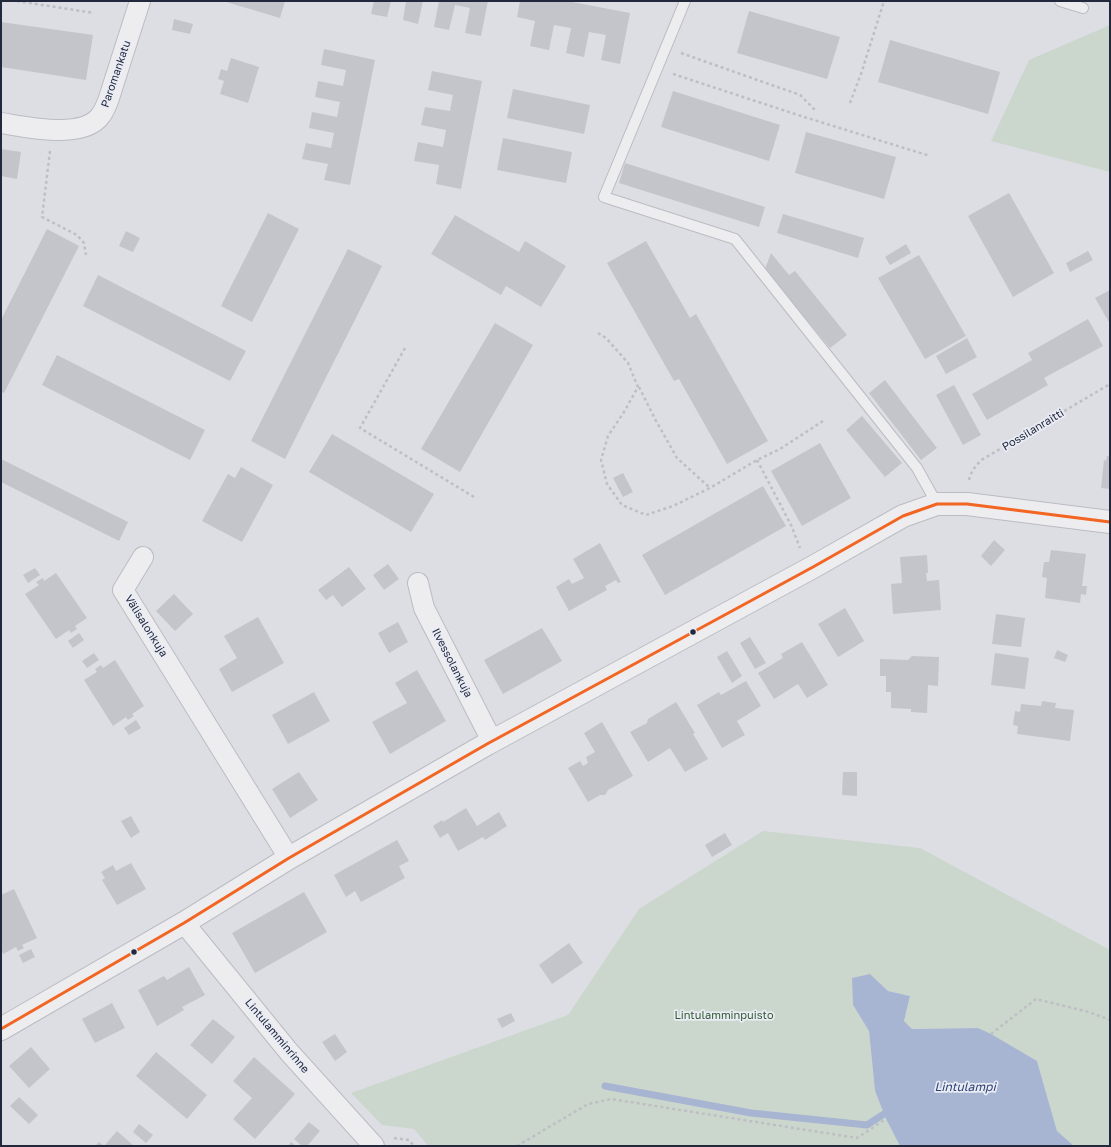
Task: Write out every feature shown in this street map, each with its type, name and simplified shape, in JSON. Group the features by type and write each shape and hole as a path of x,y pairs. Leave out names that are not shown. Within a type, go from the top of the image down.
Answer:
{"street":[{"name":"Paromankatu","path":"1,124 55,130 75,129 89,125 101,116 108,101 140,1"},
{"path":"1,1029 184,923 289,858 492,741 813,567 903,516 937,504 967,504 1110,522"},
{"name":"Välisalonkuja","path":"143,557 124,590 289,858"},
{"name":"Ilvessolankuja","path":"418,583 424,608 492,741"},
{"name":"Lintulamminrinne","path":"184,923 289,1052 374,1146"}],"lane":[{"path":"685,1 604,197 735,239 917,468 937,504"},
{"path":"1060,1 1083,8"}],"path":[{"path":"17,1 94,13"},
{"path":"850,103 861,74 884,1"},
{"path":"666,47 800,95 815,110"},
{"path":"657,69 930,156"},
{"path":"50,149 42,217 77,235 84,243 86,255"},
{"path":"598,333 606,338 628,363 638,387 677,458 710,488"},
{"path":"405,348 360,428 474,497"},
{"name":"Possilanraitti","path":"968,487 970,474 975,466 983,459 1110,384"},
{"path":"638,387 608,436 600,460 607,484 622,505 646,514 674,506 710,488 757,460 780,449 823,421"},
{"path":"757,460 791,525 802,555"},
{"path":"991,1034 1036,999 1089,1012 1110,1020"},
{"path":"517,1146 588,1104 611,1099 857,1138 886,1119"}],"green space":[{"path":"1110,25 1110,172 991,141 1029,60"},
{"name":"Lintulamminpuisto","path":"763,831 920,848 1110,950 1110,1146 1074,1146 1057,1131 1037,1061 978,1028 912,1029 904,1021 910,996 888,991 870,974 853,1005 869,1031 875,1091 886,1119 900,1146 428,1146 414,1129 382,1125 351,1093 568,1015 639,909"}],"water":[{"name":"Lintulampi","path":"870,974 888,991 910,996 904,1021 912,1029 978,1028 1037,1061 1057,1131 1074,1146 900,1146 886,1119 875,1091 869,1031 853,1005 852,978"}],"building":[{"path":"223,1 285,1 280,18"},
{"path":"374,1 391,1 387,17 371,14"},
{"path":"406,1 423,1 418,24 403,20"},
{"path":"439,1 488,1 481,36 465,33 470,8 455,5 449,30 434,27"},
{"path":"520,1 567,1 630,13 620,64 601,60 606,35 589,32 584,57 566,53 571,28 554,25 549,50 530,46 535,21 517,17"},
{"path":"749,11 840,37 827,79 737,53"},
{"path":"174,19 193,24 190,34 172,30"},
{"path":"1,22 93,35 86,80 1,67"},
{"path":"890,40 1000,72 988,114 878,82"},
{"path":"324,49 375,60 350,185 324,180 328,164 302,159 306,143 331,148 334,133 309,128 312,112 337,117 340,102 315,97 318,81 343,86 346,70 321,65"},
{"path":"231,58 259,67 248,103 220,94 224,81 218,79 221,69 227,71"},
{"path":"432,71 482,81 461,189 436,184 439,165 414,161 418,142 443,147 446,130 421,125 425,107 450,111 453,95 428,90"},
{"path":"513,89 590,105 584,134 507,118"},
{"path":"673,91 780,125 769,161 661,127"},
{"path":"806,132 896,157 884,199 795,173"},
{"path":"503,138 572,152 566,183 497,170"},
{"path":"1,149 21,152 17,179 1,176"},
{"path":"625,163 765,207 759,227 619,183"},
{"path":"1009,193 1054,273 1013,297 968,216"},
{"path":"268,213 299,229 252,322 221,306"},
{"path":"783,214 864,238 858,258 777,233"},
{"path":"455,215 519,252 525,241 566,266 541,307 506,286 501,295 431,254"},
{"path":"47,229 79,246 4,393 1,392 1,320"},
{"path":"126,231 140,238 133,252 119,246"},
{"path":"646,241 690,318 696,314 768,441 727,464 679,379 674,381 607,263"},
{"path":"906,244 911,253 890,265 885,257"},
{"path":"348,249 382,266 285,459 251,441"},
{"path":"1088,251 1093,260 1070,272 1066,263"},
{"path":"771,253 789,275 795,271 847,335 830,348 765,269"},
{"path":"919,255 966,336 925,359 878,278"},
{"path":"98,275 246,351 230,381 83,306"},
{"path":"1110,290 1110,324 1095,298"},
{"path":"1088,319 1103,346 1044,378 1048,385 987,420 972,394 1032,360 1028,353"},
{"path":"495,323 533,345 460,472 421,449"},
{"path":"967,338 977,357 946,374 936,356"},
{"path":"57,355 205,430 190,460 42,385"},
{"path":"885,380 937,448 921,460 869,393"},
{"path":"954,385 981,435 963,445 936,395"},
{"path":"862,416 902,463 885,477 846,430"},
{"path":"332,434 434,494 411,532 309,472"},
{"path":"820,443 851,498 802,526 771,471"},
{"path":"1107,456 1110,456 1110,489 1101,488 1104,460 1106,461"},
{"path":"1,459 128,522 119,541 1,482"},
{"path":"241,467 273,485 242,542 202,521 228,474 235,478"},
{"path":"623,473 633,492 623,497 613,478"},
{"path":"763,486 786,526 665,595 642,555"},
{"path":"994,540 1005,550 991,566 981,556"},
{"path":"600,543 621,582 618,583 616,580 605,586 607,590 569,611 556,587 569,579 572,584 584,578 573,559"},
{"path":"1051,550 1086,554 1082,586 1087,586 1086,595 1081,594 1080,603 1045,598 1047,578 1042,577 1044,562 1049,562"},
{"path":"927,555 927,581 939,580 941,610 893,614 891,584 902,583 900,557"},
{"path":"388,564 399,579 384,590 373,575"},
{"path":"349,567 366,589 342,607 333,595 326,600 318,590"},
{"path":"35,568 40,575 28,583 23,575"},
{"path":"56,573 87,618 75,626 77,629 71,633 69,630 56,639 25,594 39,585 36,582 43,578 44,581"},
{"path":"174,594 193,614 175,631 156,611"},
{"path":"845,608 864,641 838,657 818,624"},
{"path":"996,614 1025,618 1021,647 992,644"},
{"path":"258,617 284,663 232,692 219,669 237,658 224,636"},
{"path":"398,622 408,642 389,653 378,633"},
{"path":"542,628 562,661 503,694 484,660"},
{"path":"79,633 84,640 73,648 68,641"},
{"path":"750,637 766,663 755,669 740,643"},
{"path":"802,642 828,685 807,698 798,684 774,699 758,673 783,658 781,654"},
{"path":"1057,650 1068,655 1065,662 1054,658"},
{"path":"727,651 742,676 732,683 717,657"},
{"path":"94,653 99,660 87,668 82,661"},
{"path":"995,653 1029,658 1025,689 991,685"},
{"path":"912,656 939,657 938,686 928,685 927,713 911,712 911,709 891,708 891,692 886,692 886,676 880,676 880,659 908,660"},
{"path":"115,660 144,706 132,714 134,716 128,720 126,717 113,726 84,680 97,672 95,669 101,665 103,668"},
{"path":"417,670 446,721 390,754 372,722 407,703 395,683"},
{"path":"746,681 761,706 737,721 745,735 722,748 697,705 719,692 721,695"},
{"path":"314,692 330,721 288,744 272,715"},
{"path":"1042,701 1056,703 1055,708 1074,710 1070,741 1017,734 1018,726 1013,725 1015,711 1020,712 1021,704 1041,706"},
{"path":"676,702 695,733 693,734 708,759 685,772 670,748 648,762 630,732 647,723 648,719"},
{"path":"136,720 141,728 129,735 124,728"},
{"path":"602,722 633,776 608,790 605,795 600,795 588,802 568,768 580,761 583,766 588,763 586,757 595,752 584,733"},
{"path":"299,772 318,800 290,818 272,789"},
{"path":"843,772 857,772 857,796 842,795"},
{"path":"466,808 477,826 499,812 507,826 485,840 483,837 458,851 448,833 440,838 433,826 442,820 443,822"},
{"path":"131,816 140,832 131,838 121,821"},
{"path":"725,833 732,845 712,857 705,845"},
{"path":"397,840 409,861 399,866 405,878 361,902 355,891 346,897 334,875"},
{"path":"131,863 146,889 117,905 102,880 105,878 101,872 113,865 116,871"},
{"path":"14,889 37,938 22,945 24,948 18,951 16,947 3,954 1,949 1,895"},
{"path":"304,892 327,932 255,973 232,933"},
{"path":"569,943 583,963 552,984 539,965"},
{"path":"31,949 35,957 23,963 19,955"},
{"path":"189,967 205,995 182,1007 184,1010 157,1026 138,990 164,976 167,980"},
{"path":"112,1003 125,1028 95,1043 82,1019"},
{"path":"511,1013 515,1021 502,1028 497,1019"},
{"path":"213,1019 235,1037 212,1064 190,1045"},
{"path":"335,1034 347,1052 335,1061 322,1042"},
{"path":"31,1047 50,1069 29,1088 9,1066"},
{"path":"156,1052 207,1095 187,1119 136,1076"},
{"path":"254,1057 295,1094 255,1139 233,1119 252,1098 233,1081"},
{"path":"19,1097 38,1115 29,1124 10,1106"},
{"path":"309,1122 320,1131 307,1146 302,1146 294,1139"},
{"path":"139,1124 153,1135 146,1143 133,1132"},
{"path":"117,1131 134,1146 104,1146"},
{"path":"99,1142 104,1146 95,1146"},
{"path":"291,1142 296,1146 288,1146"}],"waterway":[{"path":"605,1086 751,1113 867,1125 884,1114"}],"transit line":[{"path":"1,1029 184,923 289,858 487,744 813,567 903,516 937,504 967,504 1110,522"}]}
